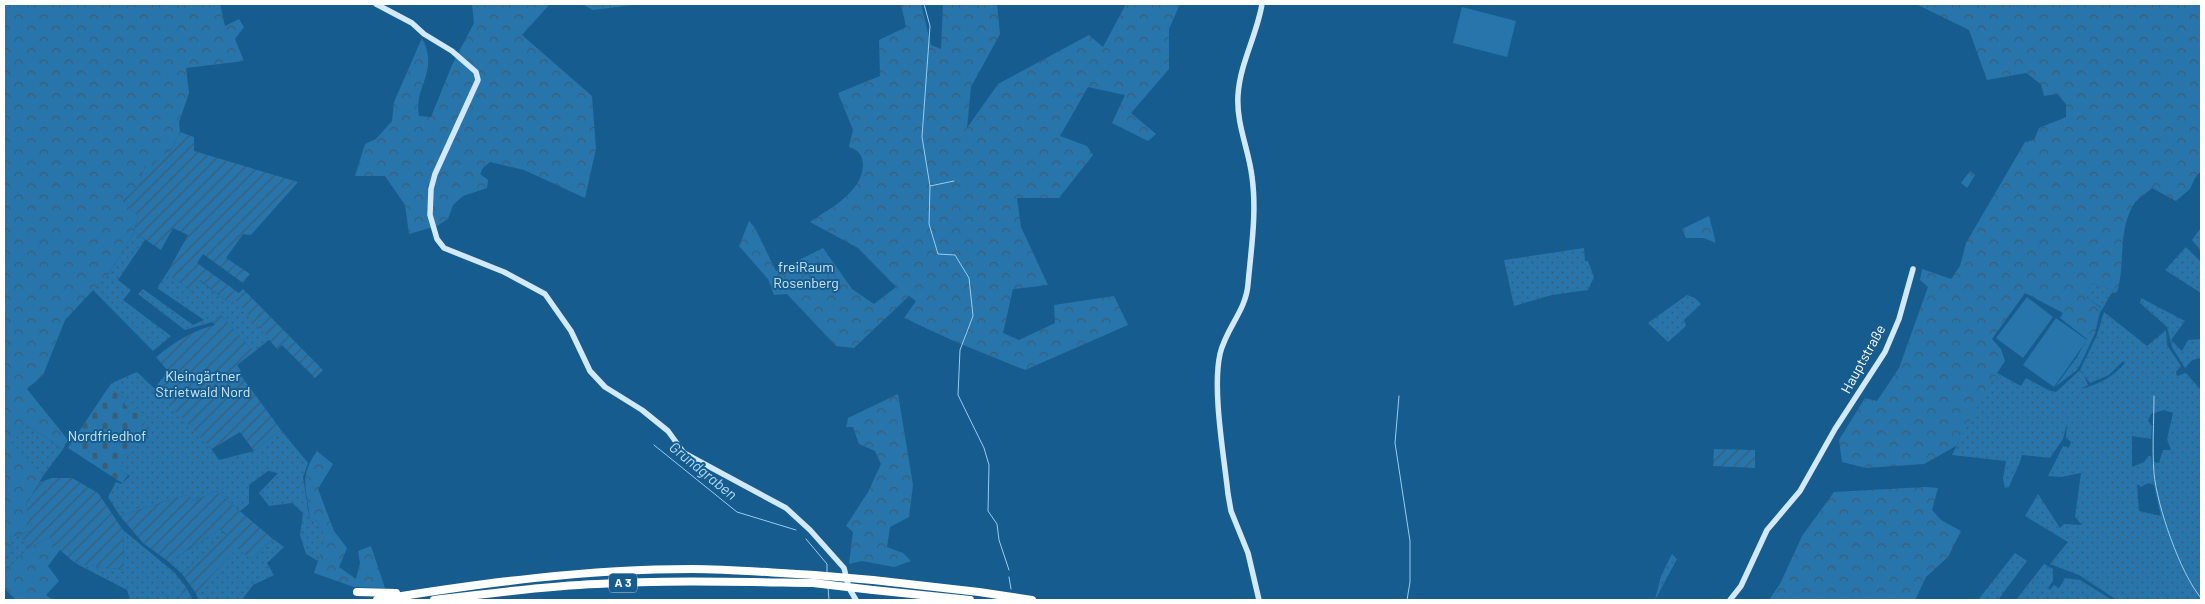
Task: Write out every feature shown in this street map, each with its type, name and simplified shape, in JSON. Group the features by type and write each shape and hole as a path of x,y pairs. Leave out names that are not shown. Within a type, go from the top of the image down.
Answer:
{"highway":[{"name":"A 3","path":"378,600 418,593 594,573 692,569 814,579 873,590 970,600"},
{"name":"A 3","path":"434,600 595,584 692,580 814,579 873,580 1032,600"},
{"path":"357,592 418,593"}],"street":[{"path":"376,4 412,23 424,34 452,51 476,72 478,80 435,174 431,189 430,215 437,239 444,248 504,272 545,294 571,331 590,371 605,387 642,410 668,431 684,453 786,508 810,530 844,568 849,588 856,600"},
{"path":"1259,600 1248,553 1231,511 1218,377 1220,354 1228,335 1243,309 1248,286 1254,194 1250,164 1240,127 1238,98 1243,67 1262,4"},
{"name":"Hauptstraße","path":"1730,600 1740,586 1767,530 1800,491 1835,429 1885,352 1899,319 1914,269"}],"green space":[{"path":"4,4 220,4 225,26 239,19 244,27 235,39 244,61 186,68 189,93 179,122 180,132 168,156 153,169 145,167 139,186 123,201 138,216 134,232 110,272 65,320 43,375 27,389 68,440 63,449 24,423 9,442 43,476 26,505 33,530 10,537 13,551 4,557"},
{"path":"472,4 550,4 522,35 592,96 596,149 585,198 524,170 490,162 483,168 480,174 488,180 487,188 463,196 453,205 448,219 437,226 409,234 405,205 385,176 355,176 365,144 376,139 392,121 394,102 422,38 427,50 428,60 419,96 419,116 431,117 452,65 474,23"},
{"path":"582,4 641,4 593,10"},
{"name":"freiRaum Rosenberg","path":"901,4 921,4 931,45 941,49 943,4 997,4 1000,34 971,87 967,128 998,84 1089,35 1103,47 1126,4 1180,4 1169,29 1169,69 1131,113 1156,134 1148,141 1112,123 1125,95 1088,87 1060,136 1087,146 1093,155 1059,198 1017,198 1021,227 1048,285 1013,289 1003,333 1019,340 1055,323 1054,305 1114,296 1128,325 1025,370 956,342 904,318 916,301 909,296 854,348 836,346 787,294 774,295 768,279 739,246 749,221 755,228 776,271 813,253 835,284 840,284 819,250 823,248 852,289 874,304 896,287 858,248 810,222 836,205 852,191 862,174 863,164 861,155 849,147 853,130 838,93 880,76 879,40 906,27"},
{"path":"1916,4 2201,4 2201,171 2190,189 2176,201 2152,188 2134,204 2125,225 2120,281 2117,292 2092,283 2083,295 2101,308 2095,333 2082,361 2077,357 2087,339 2060,318 2063,313 2025,293 1992,339 2001,349 2005,361 1997,373 2002,378 1991,382 1956,446 1924,464 1866,468 1842,462 1839,440 1865,398 1877,401 1899,368 1928,287 1920,280 1922,269 1951,279 1960,266 1966,243 2025,142 2034,140 2039,128 2066,117 2066,104 2057,94 2044,96 2041,84 2026,73 1987,80 1969,30"},
{"path":"1462,7 1516,21 1507,57 1453,43"},
{"path":"180,132 194,137 194,151 298,182 251,235 243,234 226,258 250,274 243,283 203,254 197,263 239,293 243,289 323,370 315,378 282,345 277,349 233,297 228,302 200,280 192,291 167,273 188,235 173,228 161,250 134,232 138,216 123,201 139,186 145,166 153,169 159,155 168,156"},
{"path":"1970,171 1975,175 1967,188 1961,183"},
{"path":"1709,216 1716,243 1704,238 1686,238 1682,229"},
{"path":"2200,229 2201,231 2201,251 2192,240"},
{"path":"134,232 145,240 118,280 131,290 123,300 171,336 153,351 93,290 110,272"},
{"path":"2186,247 2201,262 2201,293 2165,270"},
{"path":"1584,248 1585,261 1588,261 1594,277 1588,290 1552,295 1514,306 1504,260"},
{"path":"819,250 840,284 835,284 813,253"},
{"path":"167,273 192,291 199,280 228,302 233,296 270,339 254,352 221,315 212,322 185,330 138,294 143,289 193,325 204,320 157,288"},
{"path":"2092,283 2117,292 2111,294 2100,313 2101,307 2082,295"},
{"path":"1687,295 1695,298 1701,304 1684,320 1686,326 1668,342 1648,323"},
{"path":"2027,297 2053,317 2023,358 1996,338"},
{"path":"2141,298 2185,321 2171,340 2182,351 2188,340 2201,339 2201,358 2192,360 2185,368 2172,347 2167,327 2140,303"},
{"path":"2104,312 2147,346 2166,330 2167,345 2181,366 2176,372 2177,376 2186,373 2201,390 2201,600 2117,600 2079,575 2050,564 2068,542 2025,516 2038,494 2060,528 2064,524 2082,525 2075,517 2081,473 2061,477 2048,476 2063,446 2069,447 2071,442 2066,438 2067,423 2063,439 2050,458 2022,455 2009,487 2005,488 2003,479 2006,461 1952,455 1977,403 1991,382 2002,378 1997,373 2021,386 2026,378 2048,390 2056,392 2079,371 2082,372 2080,370 2097,335","holes":["2123,361 2125,363 2105,380 2080,389 2088,385 2084,375 2090,383 2109,375","2164,410 2173,413 2167,439 2171,450 2163,450 2159,463 2152,462 2151,456 2148,456 2144,462 2132,467 2132,436 2151,439 2152,426 2148,421 2151,414","2148,483 2154,485 2161,516 2139,511 2137,484 2141,487"]},
{"name":"Kleingärtner Strietwald Nord","path":"221,315 254,352 237,365 241,371 239,373 281,430 254,451 240,432 212,449 154,389 168,371 156,357 198,330 215,325 212,322"},
{"path":"2056,318 2087,340 2054,387 2023,365"},
{"path":"2077,357 2082,361 2077,370 2055,387"},
{"path":"137,372 191,425 219,460 254,451 281,430 308,463 303,477 310,521 314,519 322,528 324,539 318,561 306,554 300,535 303,513 292,503 269,506 259,493 278,473 268,471 249,485 249,504 240,511 216,491 195,501 186,495 120,516 108,497 116,482 121,484 130,476 120,470 124,404 126,399 108,388 112,383"},
{"name":"Nordfriedhof","path":"108,388 126,399 124,404 147,419 121,464 123,465 120,470 128,475 122,483 68,448"},
{"path":"898,394 913,485 909,517 890,527 887,547 903,553 911,561 894,567 862,561 849,564 853,532 846,526 868,492 881,464 875,451 859,444 853,427 846,427 848,418"},
{"path":"24,423 63,449 43,476 8,442"},
{"path":"1714,449 1755,450 1755,468 1713,466"},
{"path":"317,451 333,464 318,489 334,531 347,548 339,567 356,579 360,563 358,551 371,546 385,588 354,587 314,573 323,538 319,525 314,519 310,521 305,477 307,469"},
{"path":"52,478 72,478 98,493 123,530 124,570 75,563 60,550 50,537 28,548 21,534 33,530 26,505 40,482"},
{"path":"1938,488 1932,510 1941,520 1961,531 1948,557 1926,577 1915,600 1769,600 1780,584 1802,536 1834,492"},
{"path":"216,491 273,539 251,559 237,548 196,593 182,574 226,534 220,529 169,562 143,543 120,516 186,495 195,501"},
{"path":"220,529 226,535 182,574 169,562"},
{"path":"123,530 174,572 186,587 177,600 130,600 127,590 75,563 124,570"},
{"path":"21,534 28,548 4,572 4,557 13,551 10,537"},
{"path":"50,537 60,550 48,566 59,581 46,595 53,600 16,600 4,588 4,572 28,548"},
{"path":"273,539 284,547 267,563 274,575 253,585 242,600 198,600 196,593 237,547 251,559"},
{"path":"2015,553 2027,561 1998,600 1978,600"},
{"path":"1672,554 1677,559 1655,600 1661,576"},
{"path":"2044,564 2053,569 2053,581 2048,588 2050,590 2054,585 2059,588 2065,578 2080,580 2112,600 2016,600"},
{"path":"186,587 192,598 190,600 177,600"}],"waterway":[{"path":"924,4 930,26 922,137 930,186 929,224 938,254 955,255 969,278 973,316 960,350 958,395 984,448 989,465 988,511 997,524 999,540 1009,570"},
{"path":"930,186 954,181"},
{"path":"1399,396 1395,443 1410,541 1410,582 1407,600"},
{"path":"2154,396 2153,463 2156,487 2178,556 2185,573 2201,598"},
{"name":"Grundgraben","path":"654,445 737,512 796,530"},
{"name":"Grundgraben","path":"806,539 827,564 827,573"},
{"path":"1009,577 1011,589"},
{"name":"Grundgraben","path":"828,587 829,600"}]}
